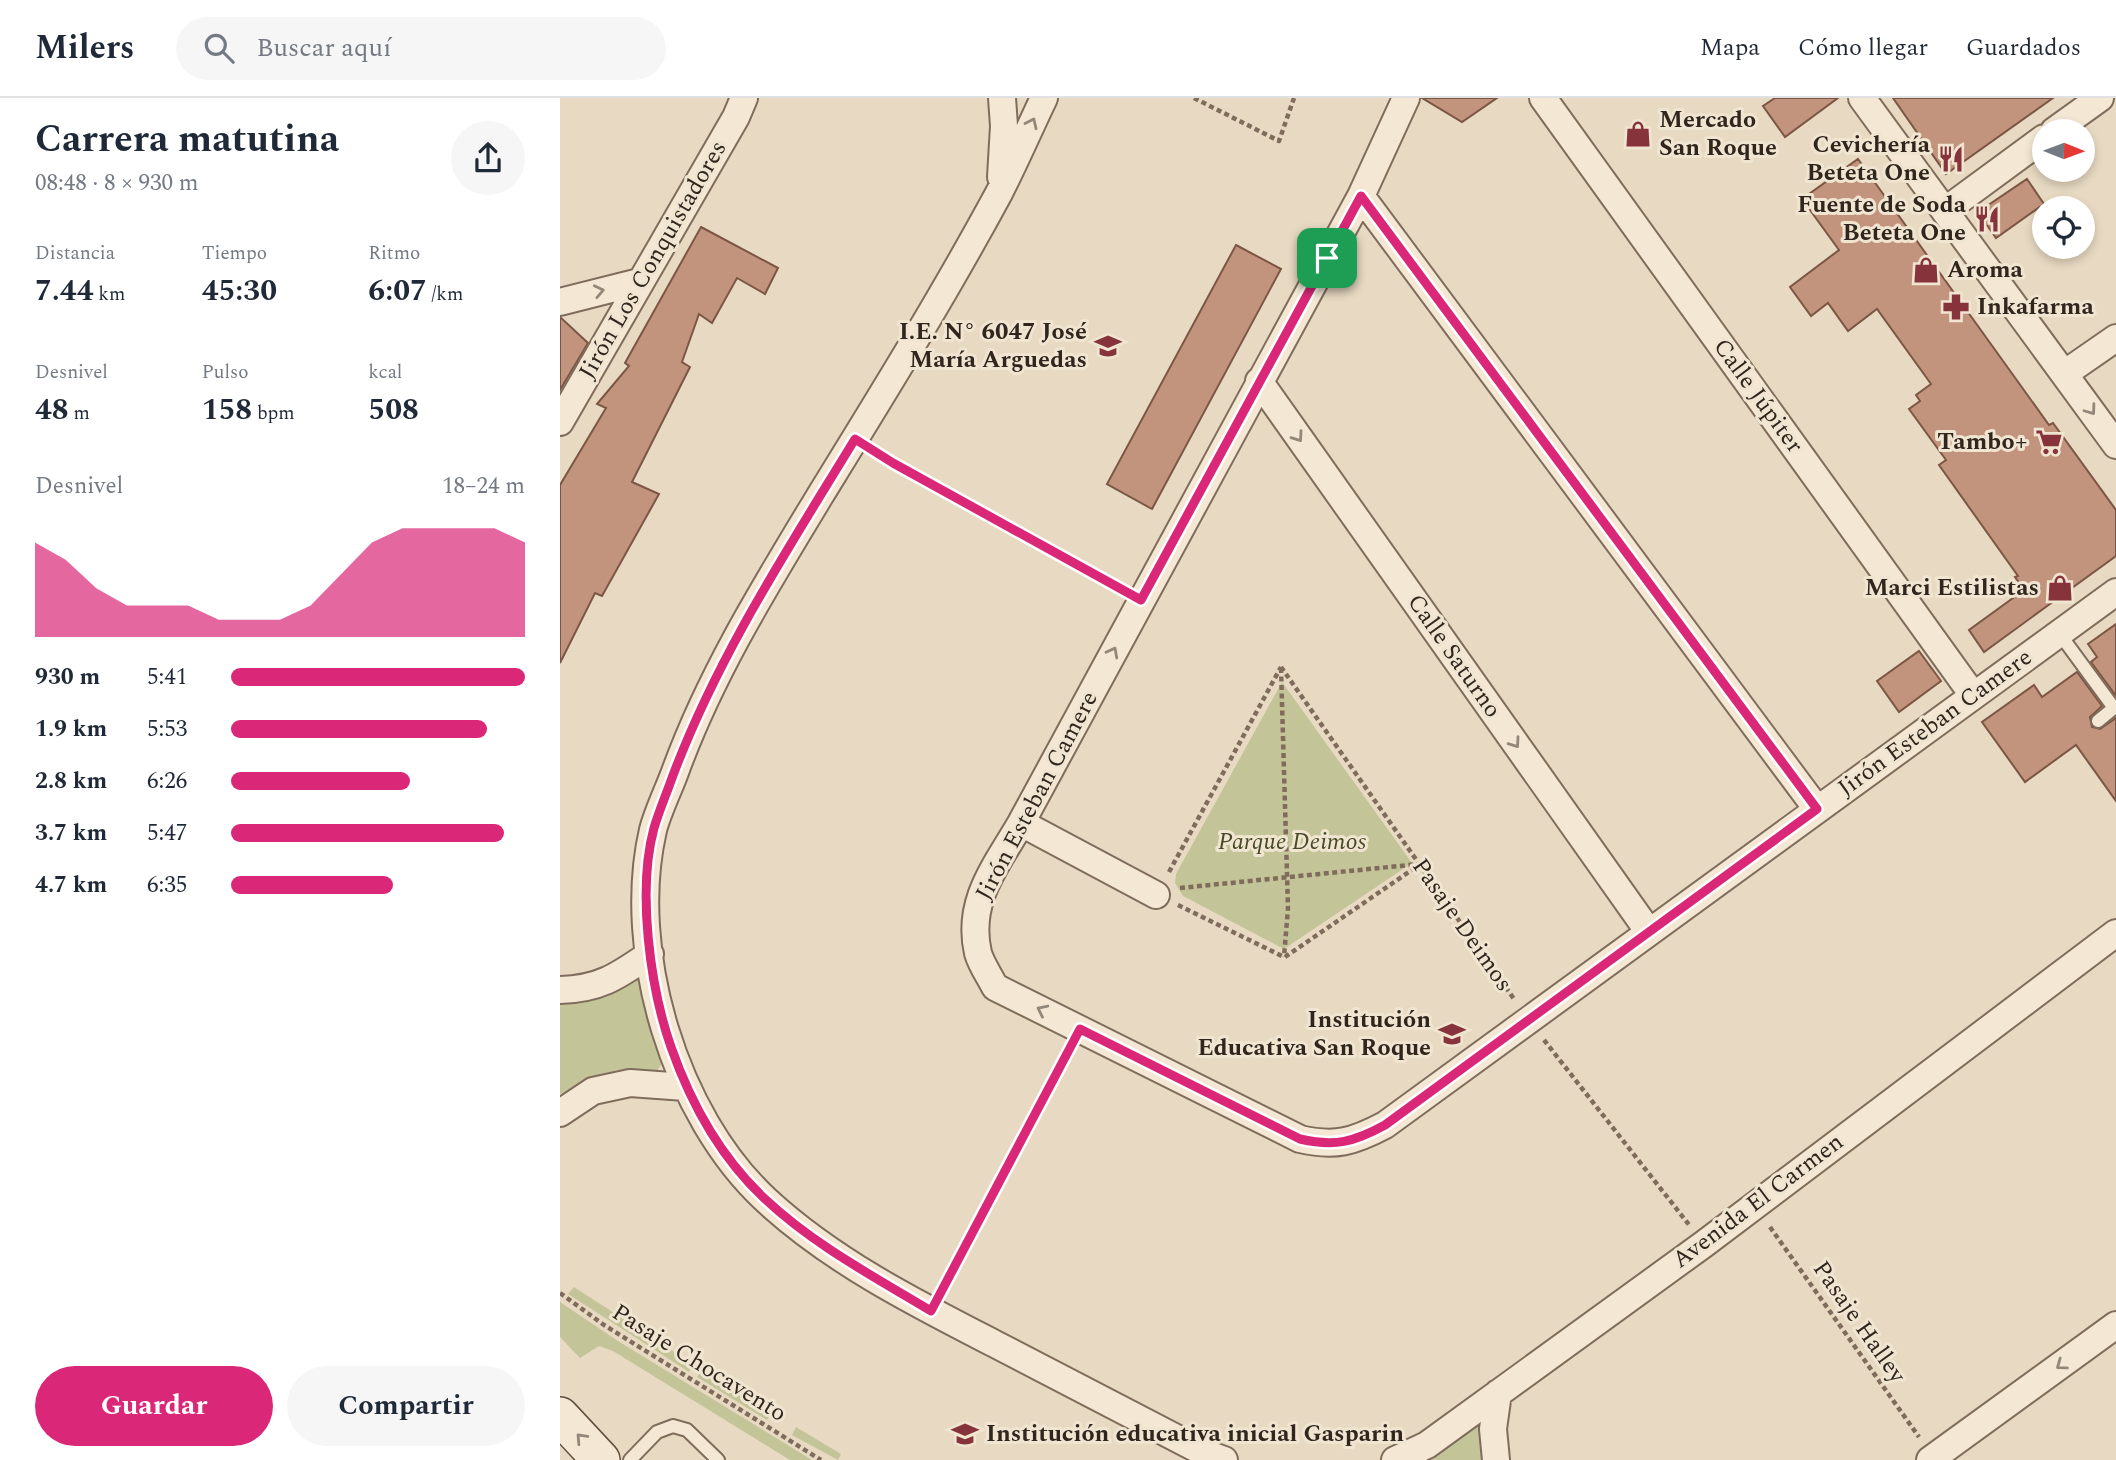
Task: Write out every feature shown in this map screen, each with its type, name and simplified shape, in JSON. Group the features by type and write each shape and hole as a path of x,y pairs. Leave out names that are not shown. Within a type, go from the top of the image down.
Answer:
{"main road":[{"path":"560,1416 601,1460"}],"street":[{"name":"Jirón Los Conquistadores","path":"560,422 736,117 744,98"},
{"path":"1000,191 1004,126 1002,98"},
{"path":"1044,98 1000,191 855,439 739,629 691,729 653,830 646,894 650,954 662,1021 685,1087 716,1144 763,1197 814,1241 931,1311 1224,1460"},
{"name":"Jirón Esteban Camere","path":"1406,98 1361,196 1021,823 980,892 975,922 978,955 995,987 1300,1139 1324,1144 1349,1141 1385,1125 2116,592"},
{"name":"Calle Júpiter","path":"1543,98 1973,695"},
{"path":"1862,98 1947,210 2116,444"},
{"path":"2071,119 2100,98"},
{"path":"1947,210 2032,147"},
{"path":"1361,196 1817,809"},
{"path":"560,302 639,282"},
{"path":"2064,374 2116,338"},
{"name":"Calle Saturno","path":"1259,381 1649,932"},
{"path":"1021,823 1157,892"},
{"name":"Avenida El Carmen","path":"1395,1460 1427,1445 1704,1244 1753,1204 2116,933"},
{"path":"560,990 575,990 610,981 650,954"},
{"path":"560,1113 593,1091 630,1083 685,1087"},
{"path":"1932,1459 2116,1325"},
{"path":"1496,1460 1493,1429 1498,1393"}],"lane":[{"path":"2059,633 2114,708 2098,721"},
{"path":"630,1460 657,1432 673,1426 687,1430 718,1460"}],"path":[{"path":"1194,98 1279,141 1294,98"},
{"path":"855,439 893,463 1141,600"},
{"path":"1281,667 1288,931 1284,957"},
{"path":"1157,892 1281,667"},
{"name":"Pasaje Deimos","path":"1281,667 1529,1021 1704,1244"},
{"path":"1157,892 1420,864"},
{"path":"1284,957 1420,864"},
{"path":"1157,892 1284,957"},
{"path":"931,1311 1080,1029"},
{"name":"Pasaje Halley","path":"1753,1204 1932,1459"},
{"name":"Pasaje Chocavento","path":"560,1293 604,1325 821,1460"}],"green space":[{"name":"Parque Deimos","path":"1282,682 1412,863 1284,949 1183,896 1175,883 1176,874"},
{"path":"636,978 643,983 662,1063 656,1073 617,1070 560,1094 560,1003 592,1001"},
{"path":"574,1287 693,1364 689,1372 568,1294"},
{"path":"560,1302 618,1341 812,1460 790,1460 613,1351 599,1346 580,1358 560,1337"},
{"path":"702,1369 772,1411 767,1420 697,1377"},
{"path":"1483,1422 1487,1460 1421,1460 1425,1458"},
{"path":"796,1427 841,1454 838,1460 792,1435"}],"building":[{"path":"1422,98 1497,98 1462,122"},
{"path":"1775,98 1838,98 1785,137 1763,106"},
{"path":"1893,98 2053,98 1946,174"},
{"path":"1858,159 2049,425 2053,423 2116,510 2116,556 1984,652 1969,630 2024,590 2015,577 2018,576 1939,465 1946,460 1909,409 1920,401 1916,395 1931,384 1877,309 1848,331 1828,303 1811,316 1790,287 1839,250 1802,199"},
{"path":"2027,179 2039,196 2032,196 2032,212 1996,238 1978,212"},
{"path":"701,227 778,268 765,294 737,278 712,323 699,314 682,362 690,367 632,482 659,494 602,596 595,593 560,663 560,485 606,408 597,404 629,366 625,363"},
{"path":"1236,245 1281,269 1152,509 1107,484"},
{"path":"560,317 588,343 560,390"},
{"path":"2116,624 2116,696 2091,662 2097,657 2088,644"},
{"path":"1919,651 1941,681 1899,712 1877,681"},
{"path":"2077,672 2102,706 2090,717 2092,727 2100,729 2116,718 2116,801 2076,745 2025,782 1982,722 2034,685 2042,697"}],"place":[{"name":"Mercado San Roque","path":"1638,134"},
{"name":"Cevichería Beteta One","path":"1951,159"},
{"name":"Fuente de Soda Beteta One","path":"1987,219"},
{"name":"Aroma","path":"1926,270"},
{"name":"Inkafarma","path":"1956,307"},
{"name":"I.E. N° 6047 José María Arguedas","path":"1108,346"},
{"name":"Tambo+","path":"2049,442"},
{"name":"Marci Estilistas","path":"2060,588"},
{"name":"Institución Educativa San Roque","path":"1452,1034"},
{"name":"Institución educativa inicial Gasparin","path":"965,1434"}],"route":[{"path":"1361,196 1817,809 1385,1125 1349,1141 1324,1144 1300,1139 1080,1029 931,1311 814,1241 763,1197 716,1144 685,1087 662,1021 650,954 646,894 653,830 691,729 739,629 855,439 893,463 1141,600 1327,258 1361,196"}]}
